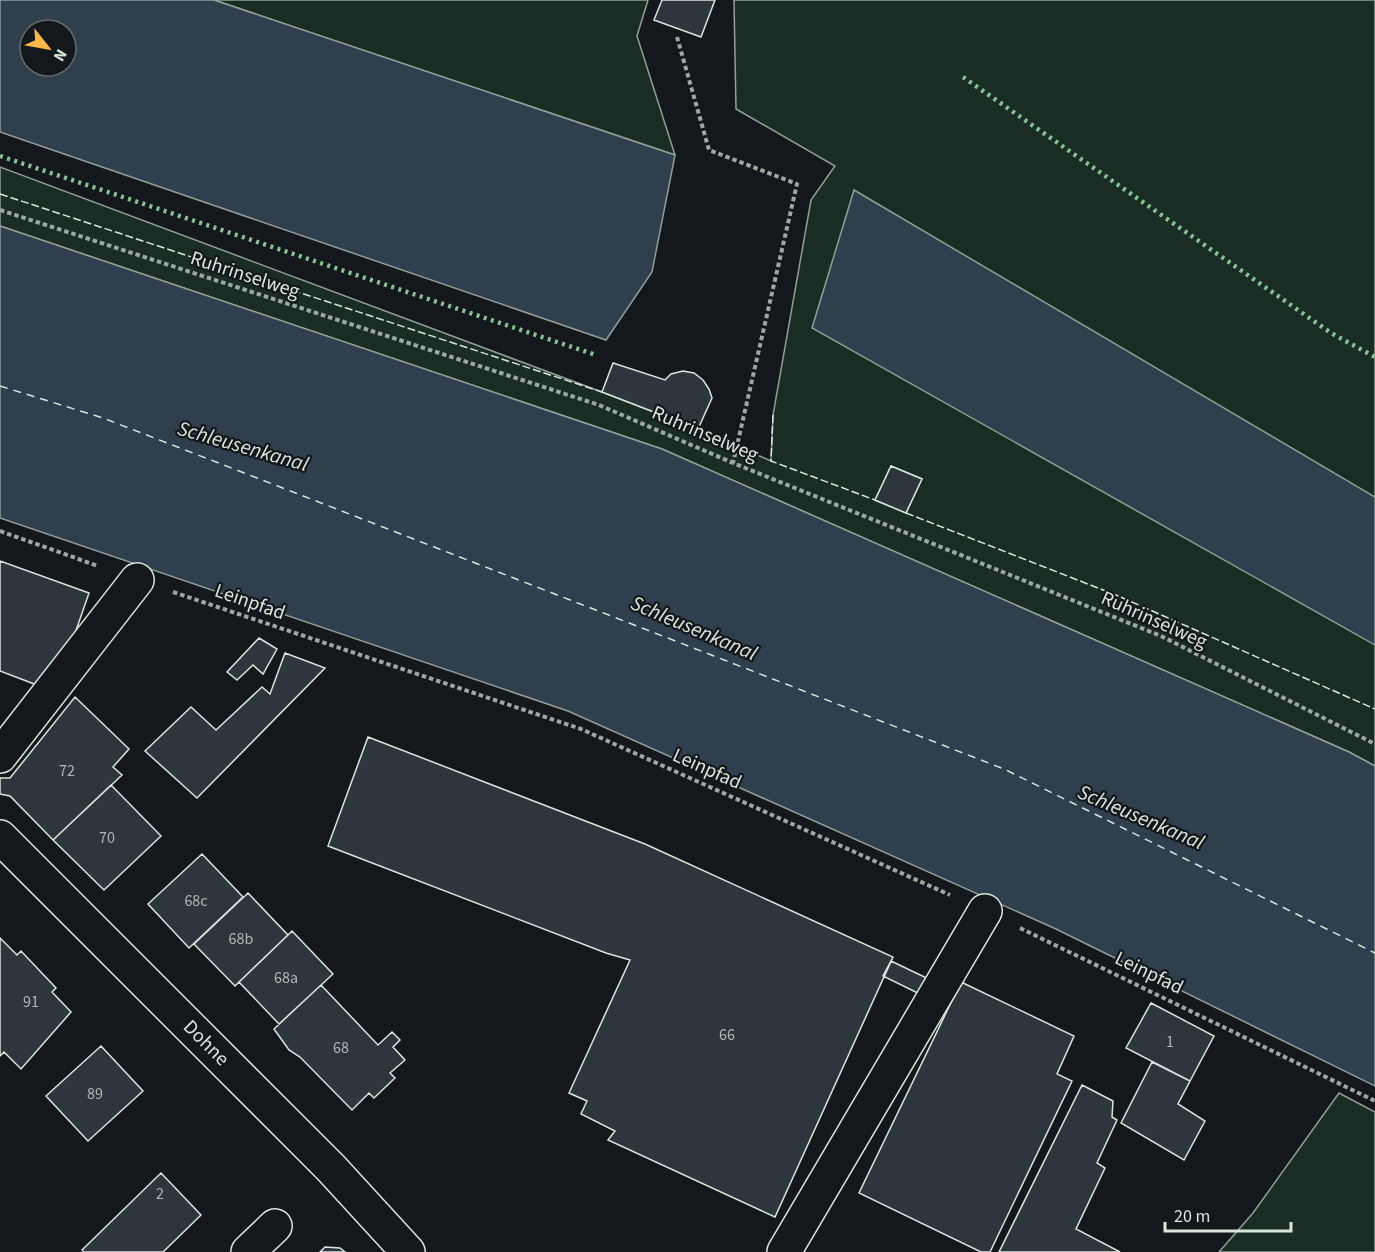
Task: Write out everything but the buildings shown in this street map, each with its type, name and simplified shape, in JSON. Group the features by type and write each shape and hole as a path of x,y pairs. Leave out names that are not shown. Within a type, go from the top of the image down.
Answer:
{"street":[{"path":"0,756 137,580"},
{"name":"Dohne","path":"0,837 331,1168 408,1252"},
{"path":"784,1252 985,911"},
{"path":"249,1252 275,1226"}],"path":[{"path":"677,37 709,150 797,183 733,463"},
{"name":"Ruhrinselweg","path":"0,210 599,405 733,463 1161,636 1375,744"},
{"name":"Leinpfad","path":"0,531 137,580 581,729 985,911 1375,1101"}],"green space":[{"path":"214,0 648,0 637,36 675,155"},
{"path":"734,0 1375,0 1375,766 1349,752 662,449 0,226 0,167 602,392 698,429 771,461 773,415 811,200 835,166 736,109","holes":["891,466 922,479 906,513 875,500"]},
{"path":"1339,1093 1375,1112 1375,1252 1219,1252 1253,1213"}],"water":[{"path":"0,0 214,0 675,155 652,272 606,340 0,132"},
{"path":"854,190 1375,497 1375,645 812,328"},
{"name":"Schleusenkanal","path":"0,226 662,449 1349,752 1375,766 1375,1086 1056,929 568,711 0,518"}],"ferry route":[{"path":"0,386 103,418 1004,769 1375,953"}],"hedge":[{"path":"963,77 1331,333 1375,357"},
{"path":"0,156 596,355"}],"fence":[{"path":"0,194 602,392"},
{"path":"773,415 771,461 875,500"},
{"path":"906,513 1116,595 1375,709"}]}
